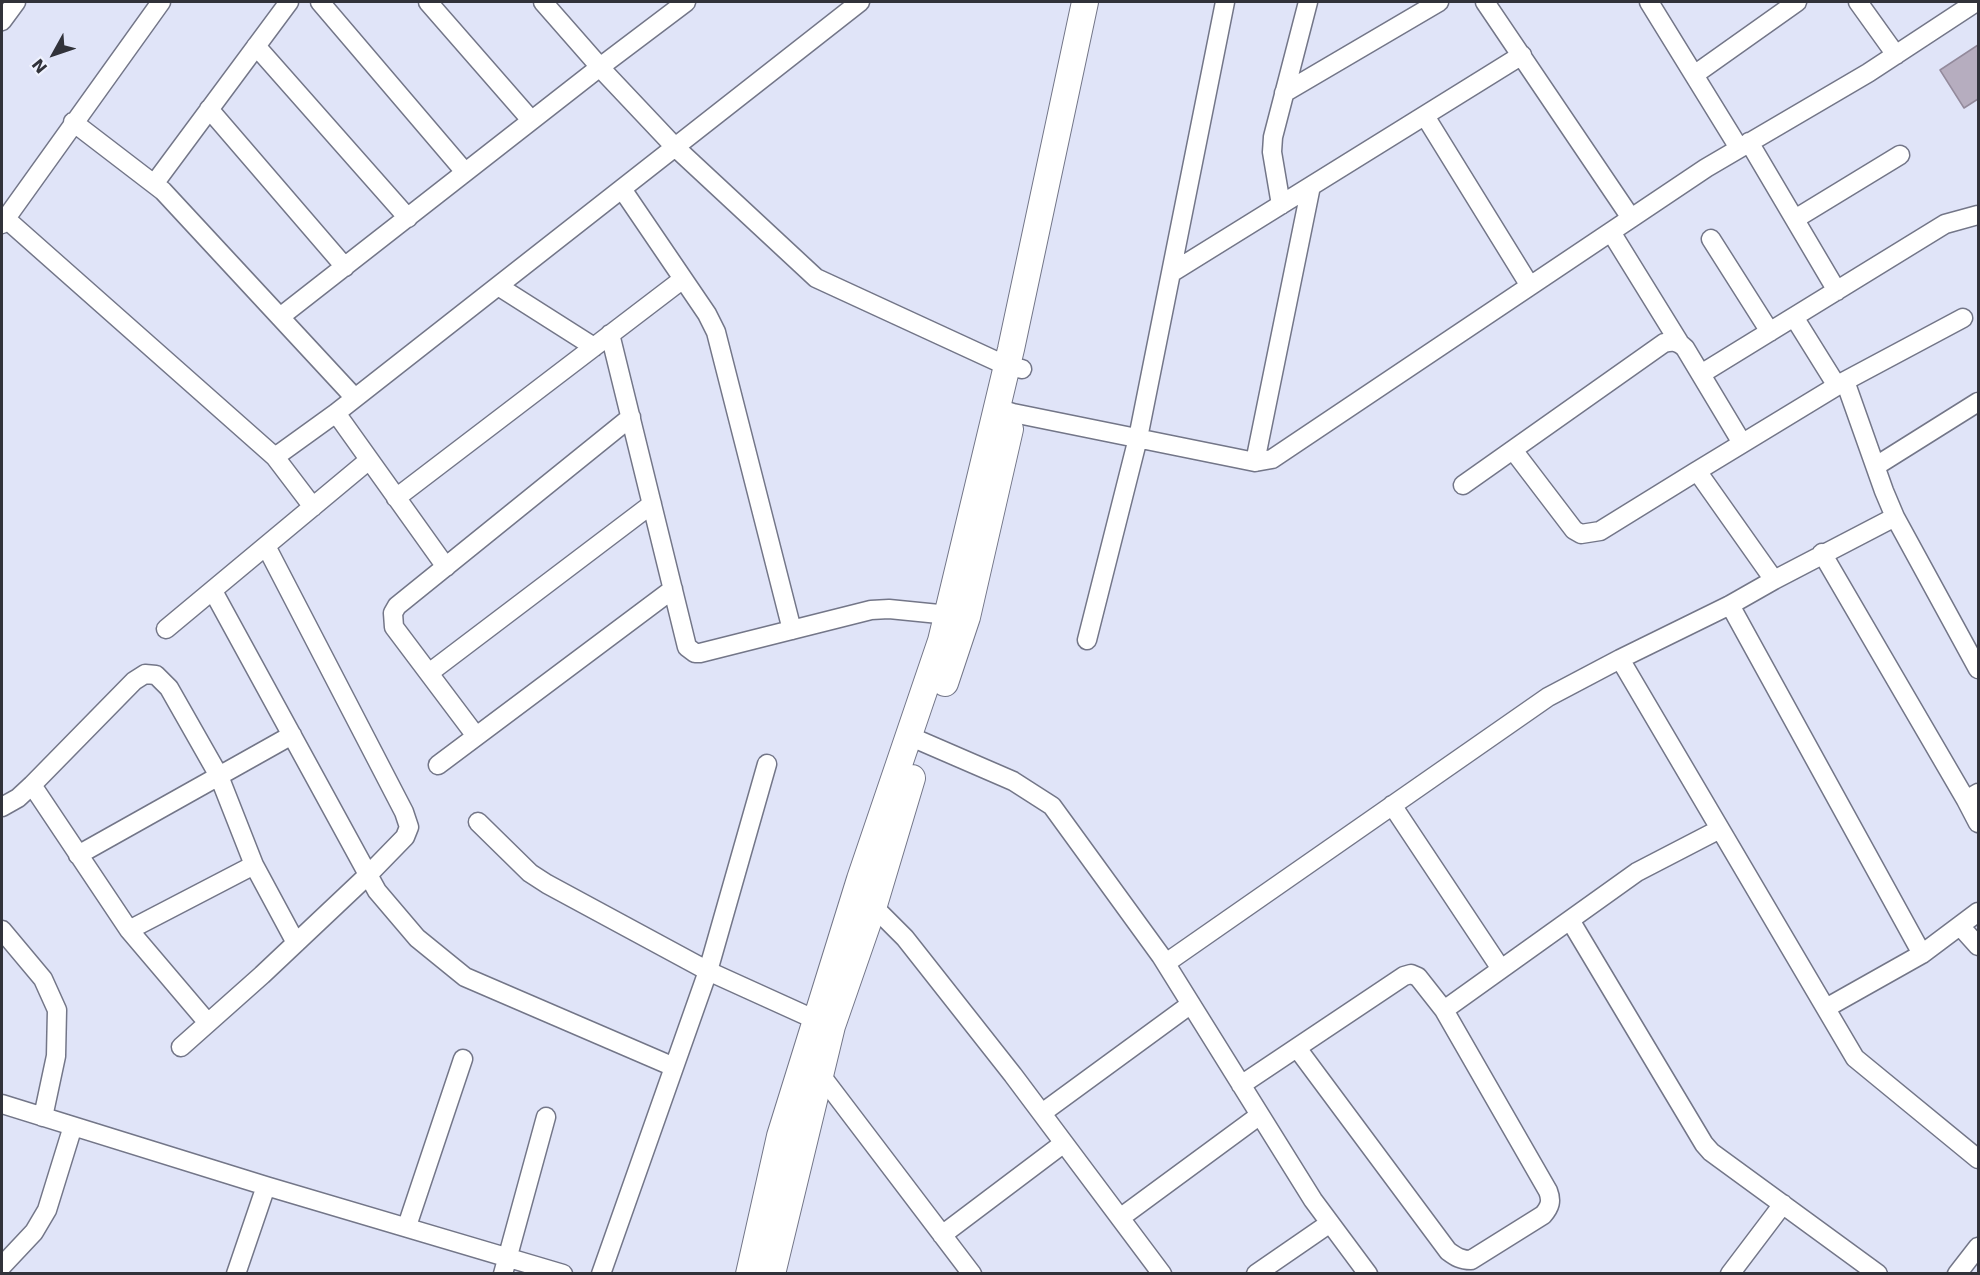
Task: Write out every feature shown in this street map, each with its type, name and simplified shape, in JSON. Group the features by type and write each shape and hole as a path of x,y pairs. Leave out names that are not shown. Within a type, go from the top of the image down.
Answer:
{"street":[{"path":"2,21 16,2"},
{"path":"161,2 3,221 275,458 313,507"},
{"path":"154,184 289,2"},
{"path":"320,2 465,172"},
{"path":"428,2 531,120"},
{"path":"546,2 600,67 675,147 816,278 1015,368"},
{"path":"280,317 686,2"},
{"path":"275,458 356,398 860,2"},
{"path":"1015,368 1085,2"},
{"path":"772,1274 865,898 954,627 1101,2"},
{"path":"1087,640 1138,438 1225,2"},
{"path":"1281,205 1272,145 1308,2"},
{"path":"1284,93 1439,2"},
{"path":"1485,2 1631,218"},
{"path":"1649,2 1694,75 1795,219 1837,291"},
{"path":"1694,75 1797,2"},
{"path":"1858,2 1896,55"},
{"path":"1005,410 1263,462 1281,453 1706,168 1896,55 1976,2"},
{"path":"256,46 408,218"},
{"path":"1171,273 1522,55"},
{"path":"209,109 345,267"},
{"path":"1425,116 1530,286"},
{"path":"73,122 163,191 356,398"},
{"path":"1795,219 1900,155"},
{"path":"1255,462 1311,186"},
{"path":"622,189 707,314 716,332 792,630"},
{"path":"1701,374 1945,224 1978,215"},
{"path":"1611,232 1679,342 1686,348 1742,443"},
{"path":"1711,239 1770,332"},
{"path":"396,498 683,279"},
{"path":"498,286 594,347"},
{"path":"1794,317 1841,383 1895,517 1978,669"},
{"path":"1513,450 1574,530 1581,534 1600,531 1841,383 1963,318"},
{"path":"610,334 687,647 694,653 881,609 954,627"},
{"path":"1463,485 1664,344 1679,342"},
{"path":"1877,469 1978,402"},
{"path":"336,413 446,567"},
{"path":"476,736 394,627 393,614 398,606 631,417"},
{"path":"166,629 369,460"},
{"path":"1696,471 1774,580"},
{"path":"429,674 652,504"},
{"path":"1166,963 1548,697 1730,605 1822,553 1895,517"},
{"path":"181,1047 368,875 405,837 409,827 404,812 266,546"},
{"path":"1822,553 1972,796 1978,824"},
{"path":"438,765 673,589"},
{"path":"213,591 377,891 417,938 465,977 674,1067"},
{"path":"1730,605 1922,954"},
{"path":"1620,659 1855,1058 1978,1159"},
{"path":"2,807 18,798 32,785 134,681 145,674 156,675 169,688 219,776 254,865 296,943"},
{"path":"78,855 292,735"},
{"path":"916,739 1012,781 1052,807 1166,963 1330,1223 1368,1274"},
{"path":"601,1274 708,971 767,764"},
{"path":"32,785 129,930 208,1023"},
{"path":"1392,805 1501,969"},
{"path":"478,822 538,879 708,971 816,1020"},
{"path":"1444,1010 1646,867 1720,829"},
{"path":"129,930 254,865"},
{"path":"749,1274 778,1142 816,1020 865,898"},
{"path":"865,898 905,938 1042,1113 1162,1274"},
{"path":"1826,1008 1922,954 1978,912"},
{"path":"1570,920 1699,1138 1711,1152 1878,1274"},
{"path":"1960,926 1978,946"},
{"path":"2,930 43,979 57,1010 56,1056 43,1117"},
{"path":"1241,1085 1404,976 1411,974 1418,976 1444,1010 1551,1199 1549,1208 1543,1215 1472,1260 1463,1260 1448,1251 1297,1048"},
{"path":"1042,1113 1191,1004"},
{"path":"805,1055 972,1274"},
{"path":"406,1226 463,1059"},
{"path":"2,1104 266,1186 406,1226 505,1265 562,1274"},
{"path":"1120,1218 1260,1115"},
{"path":"505,1265 546,1118"},
{"path":"2,1266 34,1232 47,1210 73,1126"},
{"path":"942,1235 1064,1143"},
{"path":"236,1274 266,1186"},
{"path":"1730,1274 1783,1204"},
{"path":"1256,1274 1330,1223"},
{"path":"1957,1274 1978,1247"}],"building":[{"path":"1978,45 1978,99 1964,108 1940,70"}]}
